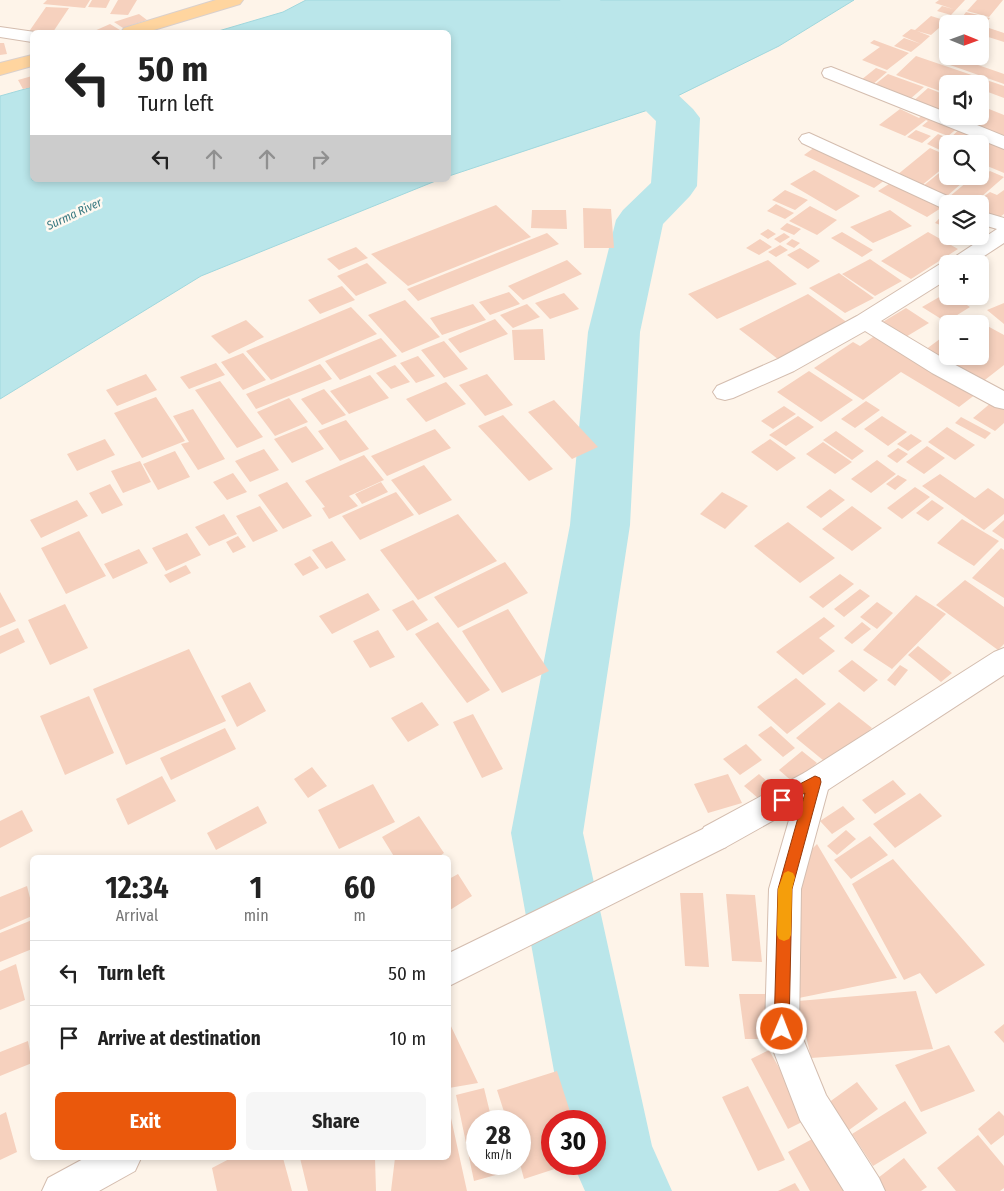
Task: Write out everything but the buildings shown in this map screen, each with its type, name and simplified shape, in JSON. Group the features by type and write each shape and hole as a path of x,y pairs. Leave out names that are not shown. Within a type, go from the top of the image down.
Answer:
{"main road":[{"path":"136,30 234,0"},
{"path":"0,69 30,61"}],"street":[{"path":"0,32 30,37"},
{"path":"831,73 1004,144"},
{"path":"810,139 939,199"},
{"path":"989,220 1004,225"},
{"path":"971,255 1004,234"},
{"path":"724,392 786,365 939,275"},
{"path":"865,320 940,367 1004,401"},
{"path":"452,968 715,837 815,782 1004,660"},
{"path":"815,782 785,889 782,1029 813,1107 866,1191"},
{"path":"61,1191 118,1160"}],"water":[{"path":"306,0 854,0 779,46 651,109 451,175 451,30 222,30 283,12"},
{"name":"Surma River","path":"30,88 30,182 433,182 201,276 0,399 0,96"}],"waterway":[{"path":"580,0 598,41 678,118 674,186 640,220 614,332 600,525 547,833 612,1156 629,1191"}],"slow traffic":[{"path":"784,935 785,889 788,877"}],"route":[{"path":"782,800 815,782 785,889 782,1029"}]}
